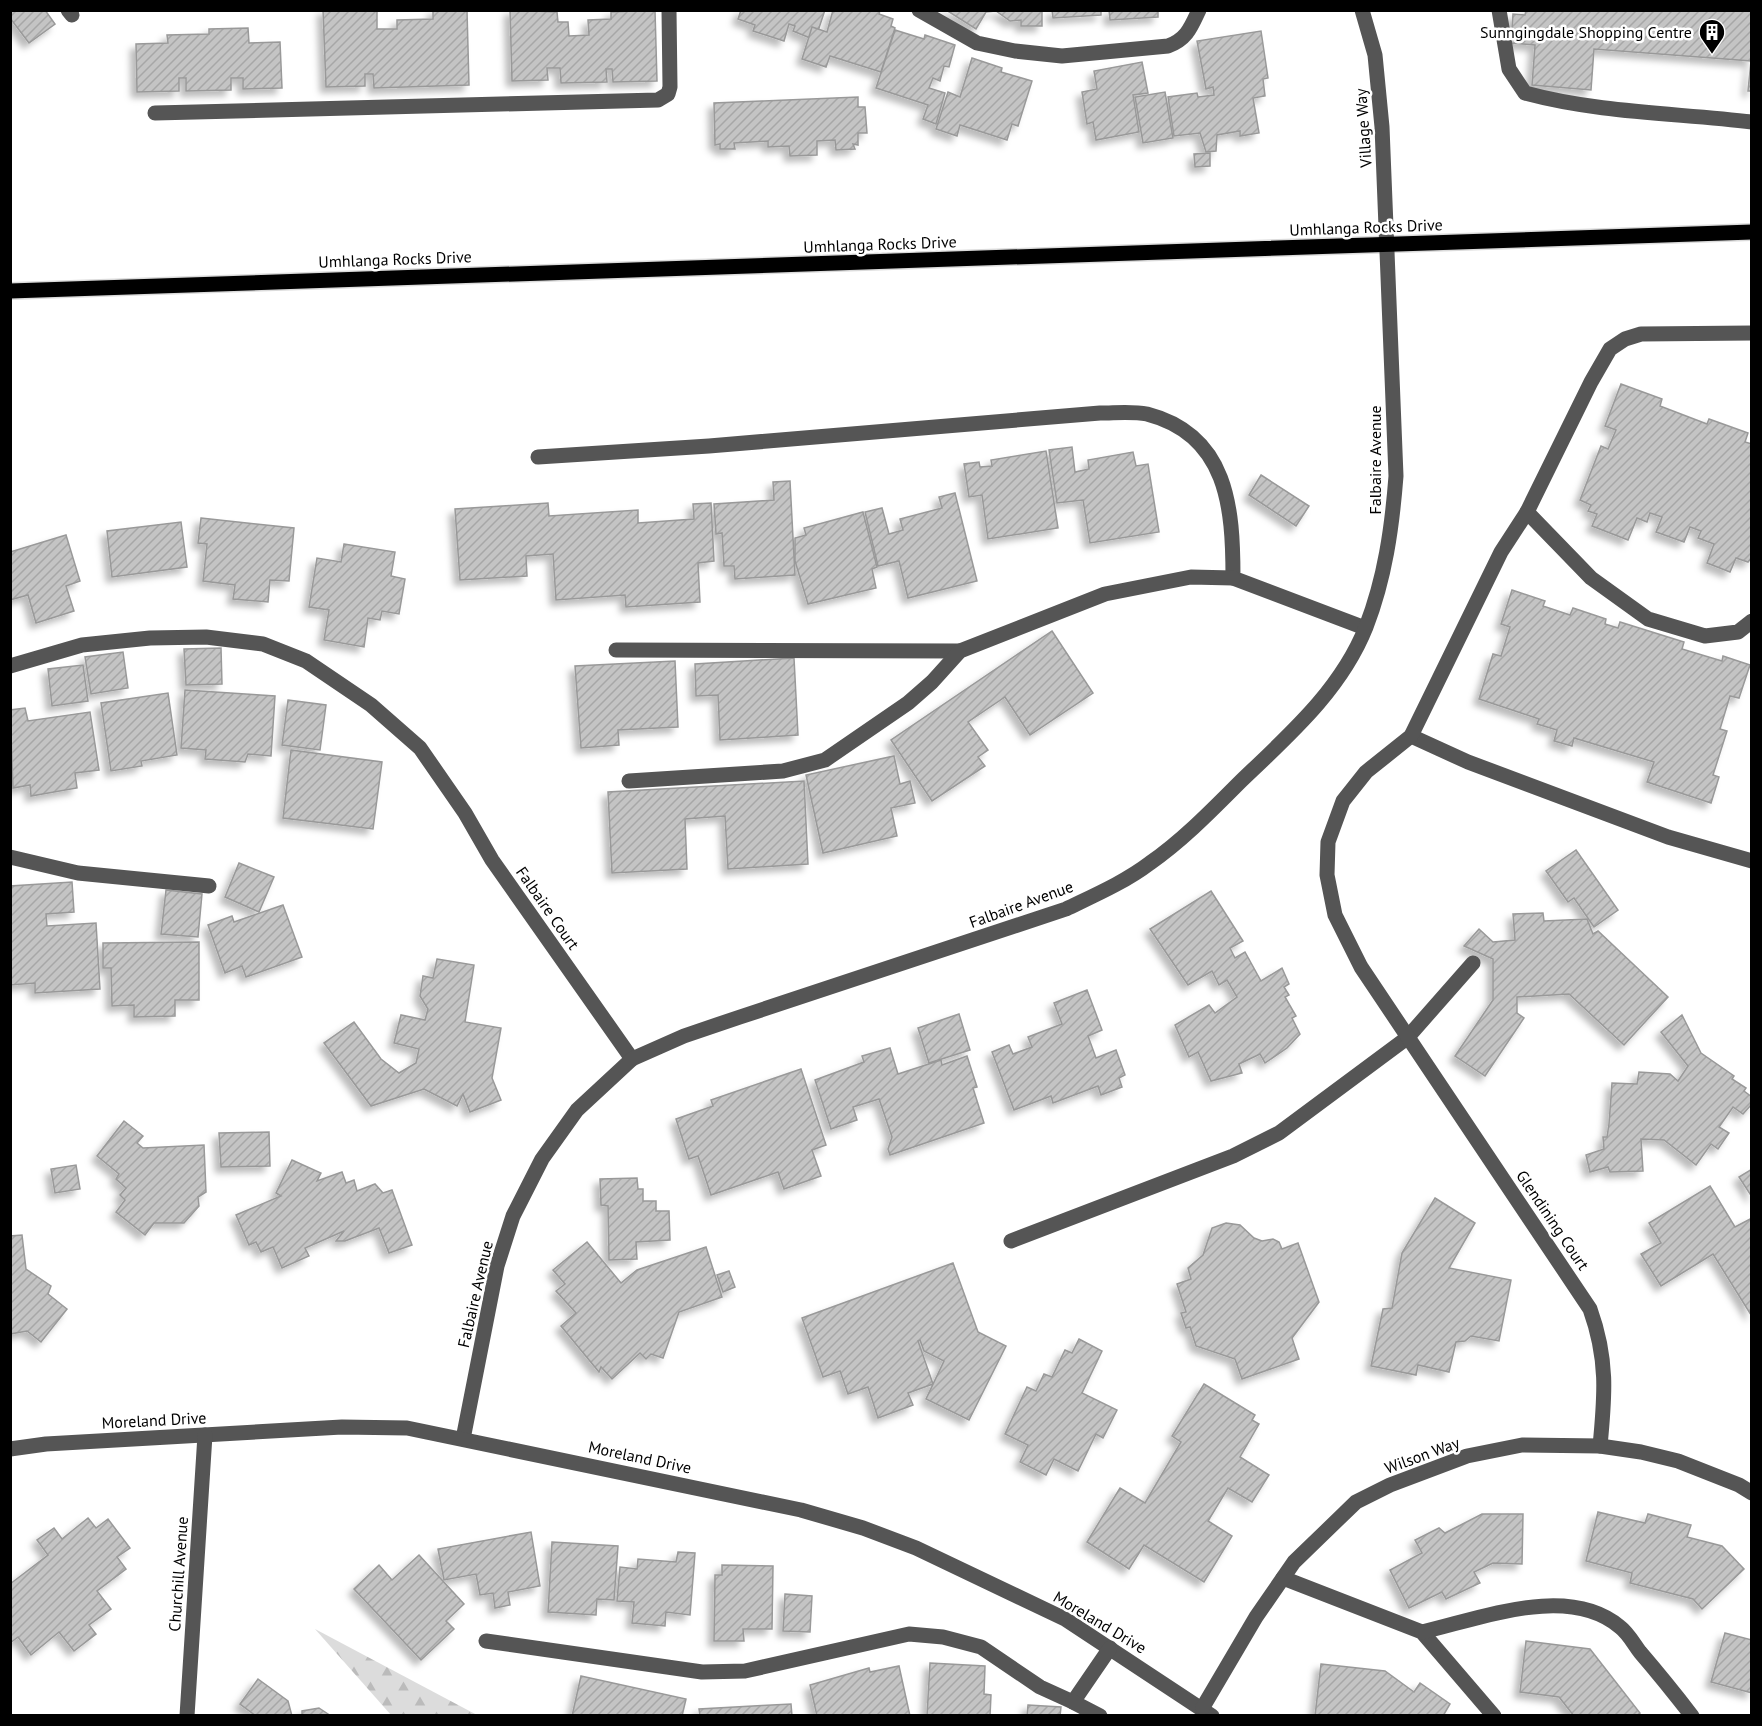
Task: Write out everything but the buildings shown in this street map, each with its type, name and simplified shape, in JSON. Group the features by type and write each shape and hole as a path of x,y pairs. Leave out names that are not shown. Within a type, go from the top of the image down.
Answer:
{"main road":[{"name":"Umhlanga Rocks Drive","path":"10,291 1752,232"}],"street":[{"path":"154,113 658,100 668,94 670,87 669,10"},
{"path":"919,10 977,43 1062,56 1168,46 1181,41 1189,33 1199,10"},
{"name":"Village Way","path":"1362,10 1375,55 1382,128 1387,244"},
{"path":"1499,10 1509,69 1525,93 1553,101 1619,110 1752,122"},
{"name":"Falbaire Avenue","path":"463,1439 497,1266 513,1216 542,1159 577,1110 632,1059 729,1021 1066,909 1113,886 1150,864 1195,826 1309,716 1342,672 1365,628 1383,576 1392,528 1396,476 1387,244"},
{"path":"1752,333 1641,334 1625,339 1610,349 1591,382 1527,512 1501,552 1411,736 1468,762 1658,833 1752,861"},
{"path":"538,457 709,446 1100,413 1144,414 1180,426 1207,451 1222,481 1230,511 1233,578"},
{"path":"1527,512 1591,578 1648,619 1706,636 1738,632 1752,621"},
{"path":"616,650 960,651 1105,594 1191,577 1233,578 1365,628"},
{"name":"Falbaire Court","path":"10,666 82,645 150,638 206,637 263,644 306,661 371,705 420,748 439,773 492,860 632,1059"},
{"path":"629,781 783,771 825,760 908,703 932,682 960,651"},
{"name":"Glendining Court","path":"1411,736 1366,772 1343,801 1328,842 1327,875 1335,915 1361,967 1590,1309 1603,1354 1605,1373 1600,1446"},
{"path":"10,857 78,873 209,886"},
{"path":"1011,1241 1233,1156 1279,1133 1407,1038 1473,963"},
{"name":"Moreland Drive","path":"10,1449 46,1444 342,1427 408,1428 801,1510 863,1528 916,1548 1065,1619 1207,1711"},
{"name":"Churchill Avenue","path":"187,1716 205,1435"},
{"name":"Wilson Way","path":"1207,1711 1294,1562 1356,1502 1390,1485 1467,1456 1522,1445 1600,1446 1678,1461 1728,1480 1752,1493"},
{"path":"1283,1578 1422,1632 1494,1716"},
{"path":"1422,1632 1528,1608 1555,1605 1578,1607 1601,1615 1620,1627 1692,1716"},
{"path":"486,1641 702,1671 745,1671 909,1634 943,1636 981,1647 1040,1687 1100,1716"},
{"path":"1073,1702 1110,1648"}],"green space":[{"path":"315,1629 477,1715 391,1715"}],"place":[{"name":"Sunngingdale Shopping Centre","path":"1712,55"}]}
